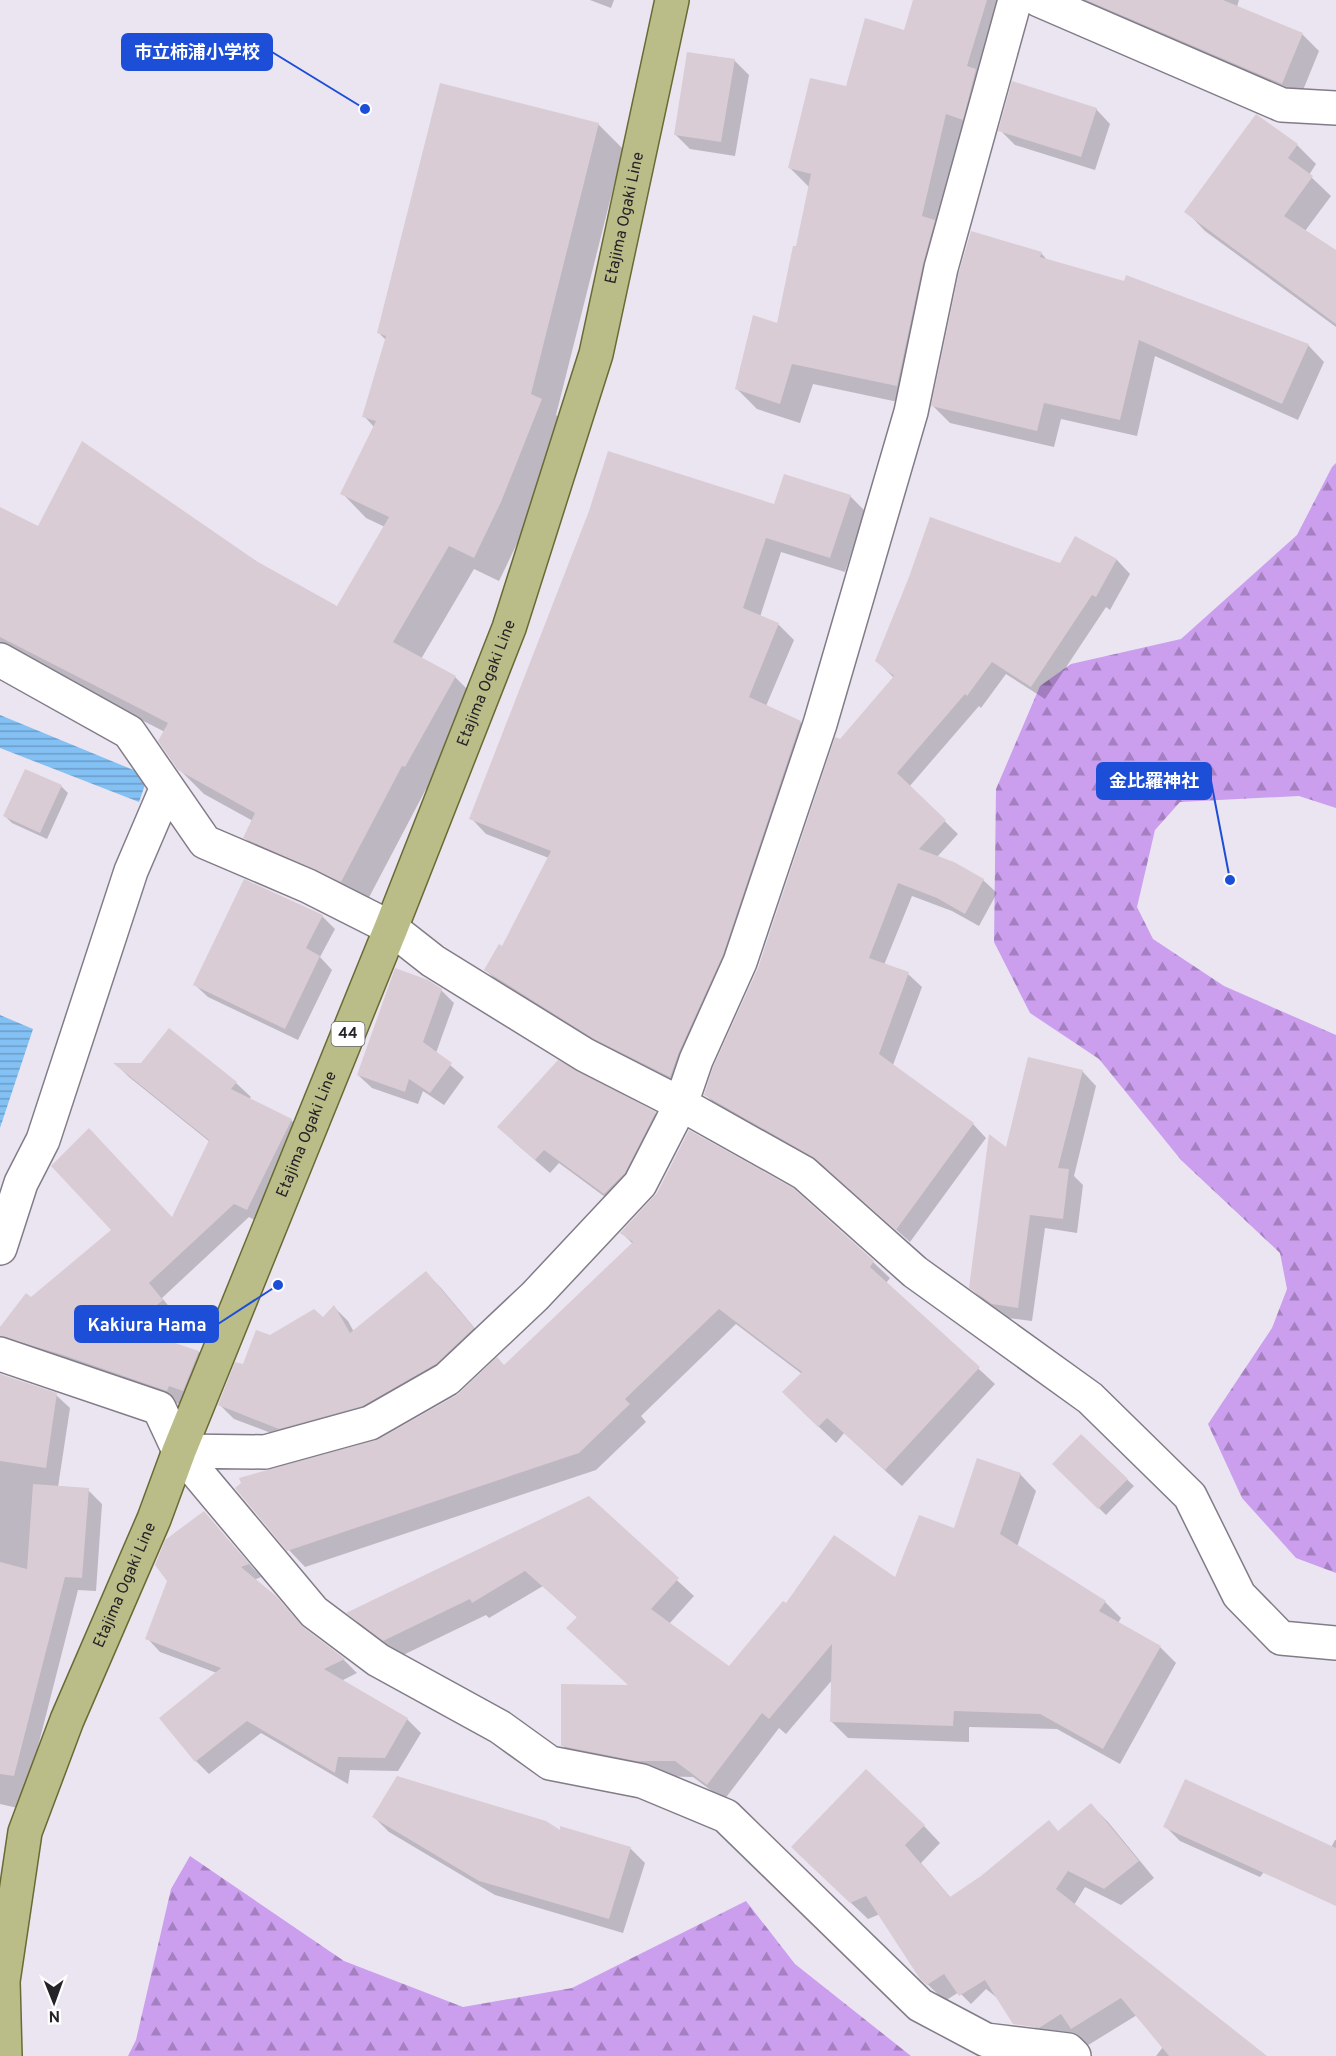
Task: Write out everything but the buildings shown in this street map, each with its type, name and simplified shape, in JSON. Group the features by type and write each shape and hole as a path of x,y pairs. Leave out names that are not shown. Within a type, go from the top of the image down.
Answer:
{"main road":[{"name":"Etajima Ogaki Line","path":"5,2056 3,1981 25,1832 67,1720 154,1519 179,1451 391,928 509,628 596,354 672,0"}],"street":[{"path":"179,1451 265,1452 370,1424 447,1379 535,1296 640,1184 681,1104 696,1060 740,962 819,724 911,412 941,268 1015,0"},
{"path":"1038,0 1282,105 1336,108"},
{"path":"0,660 129,732 205,842 308,886 391,928 433,961 574,1048 681,1104 804,1173 915,1272 1090,1398 1190,1496 1239,1595 1281,1638 1336,1642"},
{"path":"0,1248 21,1183 43,1140 131,871 167,787"},
{"path":"0,1354 159,1408 179,1451 314,1612 378,1660 500,1727 550,1762 642,1781 726,1816 920,2004 986,2040 1068,2050 1074,2056"}],"green space":[{"path":"1336,463 1336,808 1299,796 1180,802 1155,830 1137,907 1153,939 1224,986 1336,1035 1336,1573 1296,1558 1242,1498 1208,1424 1272,1328 1287,1289 1280,1253 1181,1160 1099,1059 1030,1013 994,942 996,789 1040,686 1071,664 1181,639 1297,535"},
{"path":"190,1856 344,1961 463,2007 572,1988 746,1901 795,1964 911,2056 128,2056 136,2040 171,1889"}],"water":[{"path":"0,715 148,776 139,802 0,748"},
{"path":"0,1015 33,1029 0,1128"}],"place":[{"name":"市立柿浦小学校","path":"365,109"},
{"name":"金比羅神社","path":"1230,880"},
{"name":"Kakiura Hama","path":"278,1285"}]}
